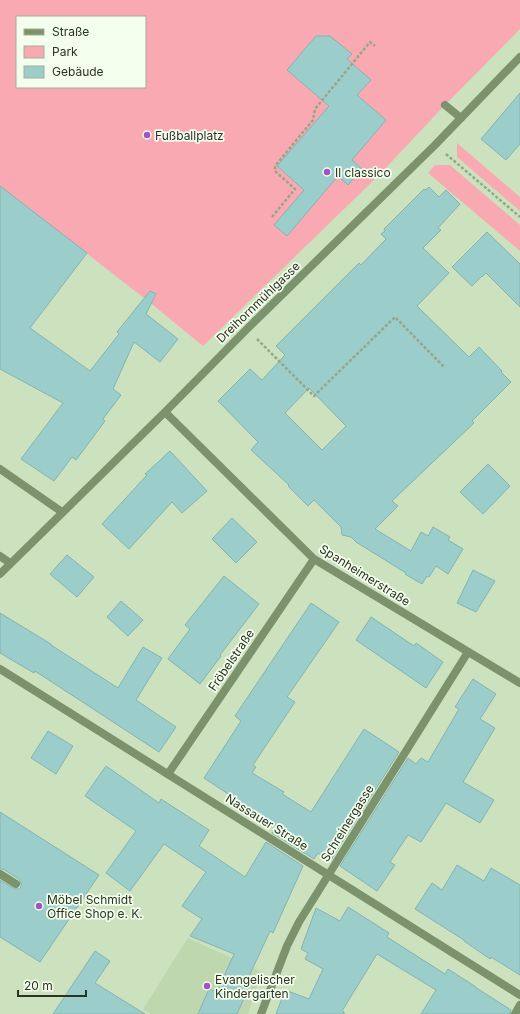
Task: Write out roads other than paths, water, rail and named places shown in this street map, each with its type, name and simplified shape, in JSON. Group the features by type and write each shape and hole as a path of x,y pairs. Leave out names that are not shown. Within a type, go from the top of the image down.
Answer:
{"street":[{"name":"Dreihornmühlgasse","path":"0,574 435,145 520,57"},
{"path":"445,105 461,118"},
{"name":"Spanheimerstraße","path":"165,412 314,559 520,683"},
{"path":"0,469 62,512"},
{"path":"0,556 10,563"},
{"name":"Fröbelstraße","path":"168,774 314,559"},
{"name":"Schreinergasse","path":"261,1014 293,933 468,652"},
{"name":"Nassauer Straße","path":"0,669 520,995"},
{"path":"0,874 16,884"},
{"path":"515,1014 520,1005"}],"place":[{"name":"Fußballplatz","path":"147,135"},
{"name":"Il classico","path":"327,172"},
{"name":"Möbel Schmidt Office Shop e. K.","path":"39,906"},
{"name":"Evangelischer Kindergarten","path":"207,986"}]}
